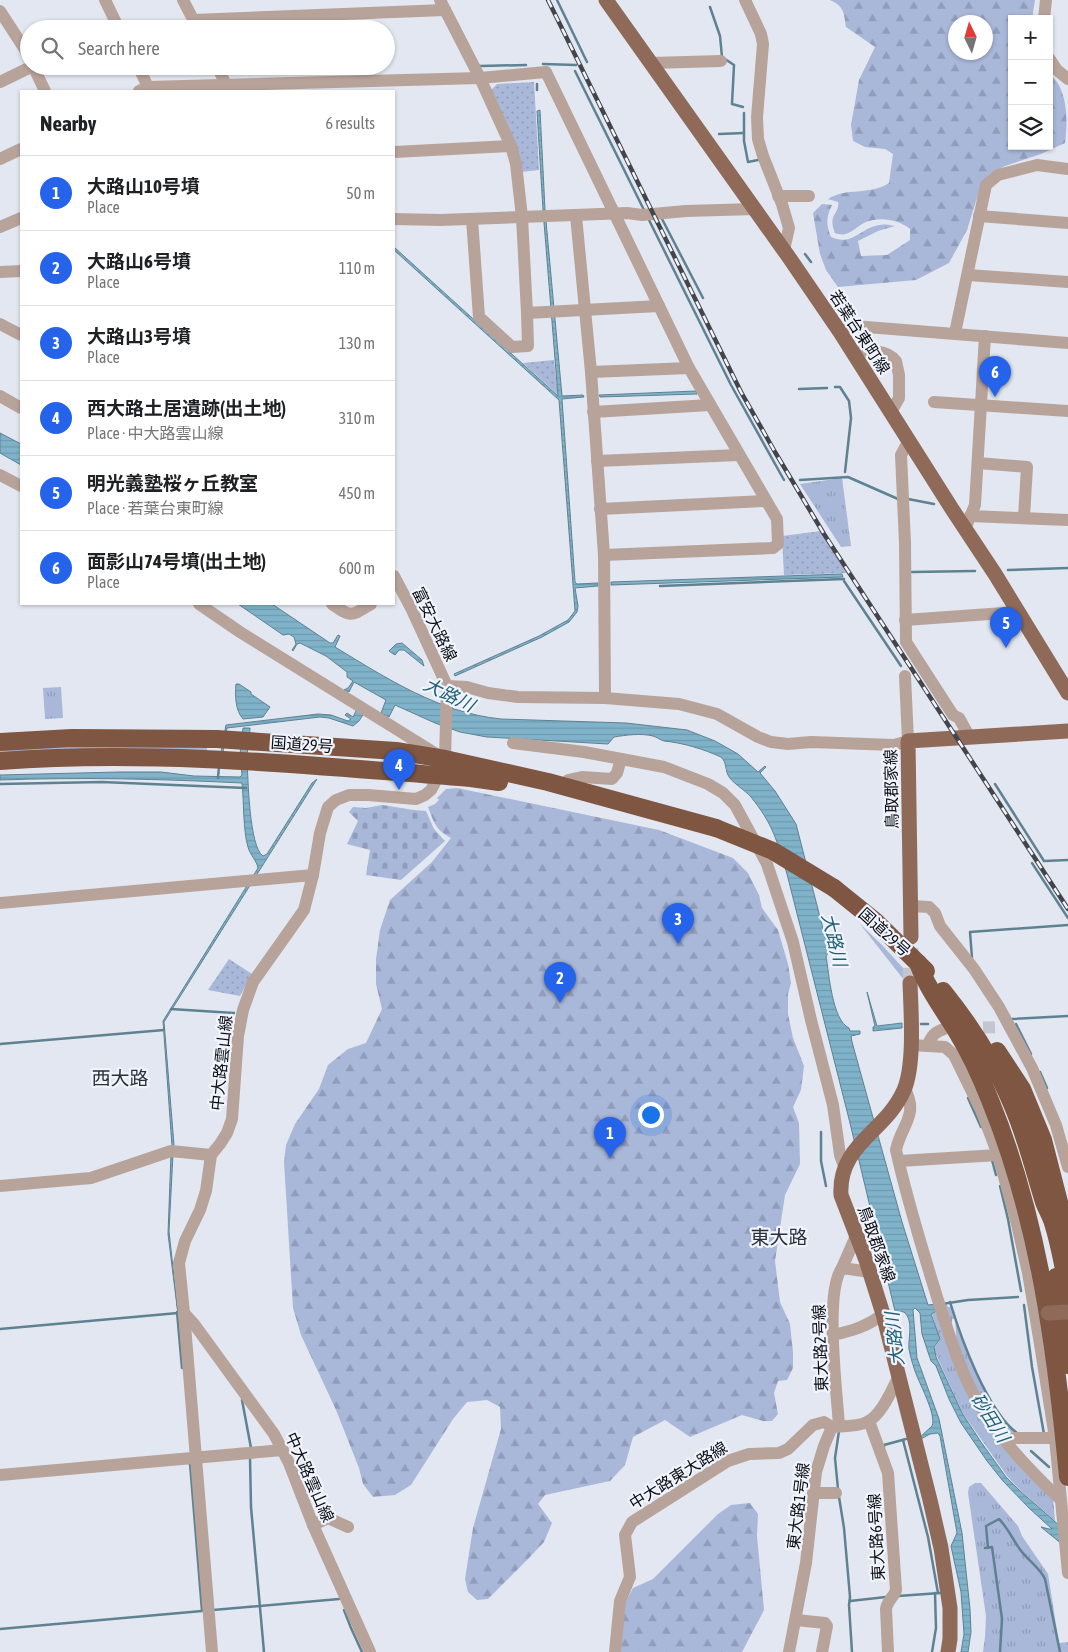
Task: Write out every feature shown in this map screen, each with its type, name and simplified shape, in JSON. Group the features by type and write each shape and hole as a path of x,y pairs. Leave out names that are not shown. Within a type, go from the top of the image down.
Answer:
{"highway":[{"name":"国道29号","path":"0,742 72,738 217,739 396,751 443,759 548,782 716,828 773,851 834,888 875,921 922,966 964,1018 1002,1082 1028,1146 1045,1205 1058,1285 1068,1381"},
{"name":"国道29号","path":"0,761 136,757 273,762 316,766 443,759"},
{"path":"922,966 956,998 988,1038 1017,1080 1043,1140 1059,1168 1068,1237"},
{"path":"922,966 925,982 958,1033 990,1097 1018,1177 1035,1242 1048,1313 1059,1434 1068,1477"},
{"name":"国道29号","path":"1045,1205 1053,1223 1068,1291"}],"main road":[{"name":"若葉台東町線","path":"606,0 784,250 840,332 909,440 967,522 1018,612 1068,693"},
{"name":"鳥取郡家線","path":"911,937 908,741 1068,730"},
{"name":"鳥取郡家線","path":"910,983 911,1046 905,1089 899,1101 884,1119 853,1151 844,1166 841,1176 841,1195 870,1272 883,1314 930,1500 944,1564 950,1608 948,1652"},
{"path":"1048,1313 1068,1312"}],"street":[{"path":"105,0 111,20"},
{"path":"184,0 194,20"},
{"path":"744,0 762,34 764,44 756,117 758,138 789,228 784,250"},
{"path":"1044,15 1046,0"},
{"path":"258,20 442,5 480,78 512,146 522,217 528,346 512,347 479,316 472,219"},
{"path":"0,11 20,42"},
{"path":"1050,60 1068,79"},
{"path":"651,63 720,61"},
{"path":"0,82 20,72"},
{"path":"141,75 146,90 480,78 546,72 689,368 777,519 778,544 773,548 604,555"},
{"path":"37,75 45,90"},
{"path":"222,75 228,88"},
{"path":"395,152 512,146"},
{"path":"0,159 20,149"},
{"path":"955,334 986,185 998,175 1037,165 1068,169"},
{"path":"778,196 809,196"},
{"path":"395,219 472,219 627,213 642,215 686,211 755,209"},
{"path":"576,216 586,309 604,555 605,698"},
{"path":"979,216 1068,223"},
{"path":"0,227 20,218"},
{"path":"0,272 20,271"},
{"path":"968,275 1068,282"},
{"path":"527,312 659,306"},
{"path":"0,324 20,334"},
{"path":"840,332 854,326 1068,343"},
{"path":"967,522 975,505 985,336"},
{"path":"854,354 869,350 875,351 894,358 898,364 899,398 891,412"},
{"path":"591,372 689,368"},
{"path":"0,396 20,407"},
{"path":"934,402 1068,411"},
{"path":"593,412 710,405"},
{"path":"909,440 901,455 905,543 906,642 953,715 959,718 969,736"},
{"path":"597,461 739,455"},
{"path":"978,463 1027,467 1024,517"},
{"path":"0,475 20,485"},
{"path":"600,509 766,501"},
{"path":"967,522 1024,517 1068,520"},
{"name":"富安大路線","path":"395,578 447,686"},
{"path":"200,605 240,632 443,759 447,686 468,687 488,693 518,697 605,698 654,701 703,709 732,721 758,737 771,742 788,744 811,742 894,745 908,741 905,676"},
{"path":"334,605 347,614 354,614 369,605"},
{"path":"905,620 1018,612"},
{"path":"514,743 650,763 708,784 723,792 735,805 767,864 793,942 833,1105 840,1155 844,1166"},
{"name":"中大路雲山線","path":"370,1652 283,1450 274,1434 184,1313 179,1263 185,1241 200,1210 206,1191 211,1155 227,1133 232,1119 238,1036 243,1010 253,982 304,910 313,875 320,833 328,807 336,800 349,795 368,794 416,799 431,790 443,759"},
{"path":"568,780 582,776 612,779 618,773 621,760"},
{"path":"0,903 313,875"},
{"path":"911,906 930,907 940,926 974,969 999,1007 1005,1026 1032,1068 1066,1150 1059,1168"},
{"path":"928,1046 930,1038 936,1032 944,1029"},
{"path":"911,1046 945,1047 954,1055 981,1110 998,1155 1028,1273 1059,1434 1060,1498 1068,1570"},
{"path":"905,1089 911,1103 906,1127 898,1140 896,1150 898,1161 916,1232 957,1359 980,1406 1001,1437 1038,1478 1060,1498"},
{"path":"0,1186 90,1178 171,1150 211,1155"},
{"path":"898,1161 998,1155"},
{"name":"東大路2号線","path":"835,1427 832,1309 837,1279 856,1236"},
{"path":"842,1268 870,1272"},
{"path":"184,1313 212,1652"},
{"path":"833,1335 854,1330 873,1322 883,1314"},
{"path":"835,1427 869,1421 883,1406 899,1376"},
{"name":"東大路6号線","path":"869,1421 888,1473 890,1490 896,1590 886,1609 888,1652"},
{"name":"中大路東大路線","path":"615,1652 620,1601 630,1577 624,1535 632,1522 733,1458 759,1452 779,1453 788,1449 813,1425 824,1422 835,1427"},
{"name":"東大路1号線","path":"789,1652 808,1554 816,1472 824,1446 835,1427"},
{"path":"1014,1438 1059,1434"},
{"path":"0,1475 283,1450"},
{"path":"814,1493 836,1493"},
{"path":"314,1525 328,1518 348,1527"},
{"path":"796,1620 825,1623 827,1626 822,1652"}],"green space":[{"path":"830,0 1035,0 1033,15 1008,15 1008,150 1050,150 1005,166 990,174 982,182 967,230 949,263 916,280 838,287 826,270 820,254 813,213 822,204 832,205 827,221 828,229 831,237 840,240 848,239 876,226 884,224 895,226 878,231 858,241 861,256 887,255 910,240 910,229 894,221 881,219 869,221 847,234 835,233 833,227 832,222 838,202 828,199 842,193 874,189 889,183 893,154 885,149 865,147 853,141 851,125 859,80 875,47 846,27 841,7"},
{"path":"1053,78 1060,87 1065,105 1065,143 1053,148"},
{"path":"534,82 539,170 521,172 490,91 497,84"},
{"path":"554,360 558,395 523,363"},
{"path":"842,478 851,546 841,547 800,484"},
{"path":"821,531 847,573 784,575 782,536"},
{"path":"61,687 63,718 45,719 43,688"},
{"path":"207,745 207,754 0,755 0,748"},
{"path":"457,788 659,830 733,858 748,873 759,895 762,908 778,930 788,964 791,983 788,994 788,1014 793,1038 804,1066 801,1090 793,1107 799,1123 800,1164 785,1195 775,1261 780,1302 790,1324 793,1352 793,1368 787,1380 778,1381 774,1393 778,1414 772,1421 763,1421 742,1415 690,1437 665,1420 633,1437 625,1465 610,1481 545,1495 538,1504 552,1523 544,1542 488,1599 477,1600 468,1592 465,1579 473,1528 501,1429 500,1407 487,1400 467,1402 453,1419 411,1485 395,1495 373,1497 363,1484 359,1468 336,1410 301,1335 293,1308 284,1162 286,1145 295,1124 319,1089 328,1065 348,1049 366,1043 382,1009 376,984 376,959 380,930 390,900 432,862 451,838 436,826 428,807 439,800 437,798 446,789"},
{"path":"382,805 426,811 434,829 445,841 401,880 366,875 370,850 347,844 358,821 349,812 353,807 366,808"},
{"path":"860,924 904,969 904,980"},
{"path":"229,959 252,974 240,996 208,990"},
{"path":"946,1303 948,1307 951,1307 971,1359 986,1390 1005,1421 1017,1436 1000,1427 982,1401 957,1346 955,1319 952,1319 952,1337 942,1305"},
{"path":"939,1311 962,1378 1053,1497 1055,1521 1007,1476 962,1412 935,1352 935,1347 940,1340 932,1314"},
{"path":"975,1483 981,1483 1018,1526 1022,1536 1048,1574 1059,1643 1068,1642 1068,1652 983,1652 986,1616 968,1493 969,1487"},
{"path":"750,1503 758,1514 757,1536 764,1610 742,1652 620,1652 625,1603 633,1588 653,1579 718,1514 731,1505"}],"shaded area":[{"path":"540,110 545,210 562,396 583,395 584,397 562,399 575,582 577,584 598,583 598,586 575,588 577,612 569,622 542,637 455,676 454,674 539,636 568,620 575,611 559,400 395,251 395,248 558,396 537,111"},
{"path":"696,391 697,394 600,397 599,395"},
{"path":"0,433 20,443 20,464 0,453"},
{"path":"842,574 843,577 611,585 611,582"},
{"path":"239,605 273,605 330,643 333,643 338,635 340,636 335,647 394,682 435,702 457,710 501,719 626,723 687,730 715,741 738,754 758,772 766,767 760,773 775,791 796,824 829,952 826,956 835,1006 843,1023 850,1031 860,1031 860,1034 851,1036 852,1042 902,1222 928,1305 937,1304 939,1310 931,1314 940,1339 934,1347 936,1357 962,1413 1006,1477 1068,1533 1068,1549 1041,1527 1052,1529 1003,1481 961,1423 936,1366 931,1361 922,1334 920,1313 915,1308 913,1310 917,1358 939,1419 962,1533 970,1609 971,1632 968,1652 961,1652 964,1634 961,1592 951,1546 957,1533 940,1436 938,1433 930,1434 918,1439 932,1426 933,1421 930,1406 910,1356 909,1320 904,1312 895,1311 787,874 774,833 758,807 748,794 730,778 721,757 707,751 664,741 653,736 639,734 614,737 608,744 487,737 460,732 395,705 389,717 381,713 386,700 354,682 349,692 344,690 353,681 347,677 347,672 326,656 300,643 297,644 293,651 296,644 294,637 289,634 283,635"},
{"path":"402,643 422,660 424,666 404,650 399,650 395,655 389,651 396,644"},
{"path":"236,684 251,692 251,694 270,707 263,717 243,719 237,707"},
{"path":"357,709 364,713 353,726 320,717 227,728 222,758 220,758 226,725 318,714 331,715 348,721 351,719 345,715 347,713 353,717"},
{"path":"243,728 250,728 247,759 250,811 255,840 258,850 263,856 267,854 312,783 317,779 164,1022 174,1145 172,1146 163,1021 258,868 246,840 242,783 121,779 0,780 0,775 161,772 194,776 240,777 242,775 240,754"},
{"path":"867,992 877,1026 902,1023 902,1028 873,1031 875,1026"},
{"path":"171,1154 173,1154 169,1231 178,1314 168,1234"}],"waterway":[{"path":"557,0 587,62"},
{"path":"710,7 720,36 722,57"},
{"path":"725,59 734,65 732,104 743,107"},
{"path":"543,64 576,65"},
{"path":"480,66 526,65"},
{"path":"575,71 644,210"},
{"path":"537,84 537,90"},
{"path":"744,113 744,141 748,162 758,160"},
{"path":"719,134 744,133"},
{"path":"661,217 703,298"},
{"path":"648,218 731,385 784,480"},
{"path":"805,254 811,262"},
{"path":"835,387 840,387 849,401 851,418 845,472"},
{"path":"799,389 827,388"},
{"path":"800,480 848,477 898,499"},
{"path":"908,499 934,504"},
{"path":"1008,570 1068,568"},
{"path":"912,572 975,571"},
{"path":"660,586 844,579"},
{"path":"844,581 901,666"},
{"path":"218,778 219,766"},
{"path":"0,784 102,782 246,788"},
{"path":"995,784 1044,861 1068,860"},
{"path":"1032,863 1068,918"},
{"path":"972,958 970,932 1068,925"},
{"path":"171,1009 234,1013"},
{"path":"1012,1019 1068,1016"},
{"path":"921,1024 928,1024"},
{"path":"1016,1024 1031,1054"},
{"path":"0,1044 164,1030"},
{"path":"1040,1072 1047,1088"},
{"path":"968,1098 981,1127"},
{"path":"821,1132 821,1161 826,1186"},
{"path":"992,1160 996,1175"},
{"path":"1000,1186 1021,1291"},
{"path":"942,1304 968,1300 1018,1297"},
{"name":"砂田川","path":"950,1302 976,1373 995,1408 1006,1423 1017,1433"},
{"path":"1024,1305 1032,1367 1044,1434"},
{"path":"177,1312 182,1368"},
{"path":"0,1329 178,1313"},
{"path":"242,1400 251,1448"},
{"path":"838,1489 835,1458 839,1431"},
{"path":"884,1447 884,1445 906,1439"},
{"path":"903,1440 928,1537 938,1593"},
{"path":"1031,1451 1049,1467"},
{"path":"250,1458 251,1507 264,1652"},
{"path":"0,1629 202,1611 190,1463 188,1463"},
{"path":"839,1497 844,1528 850,1597 852,1652"},
{"path":"988,1548 986,1526 999,1519 1022,1552 1045,1579 1060,1652"},
{"path":"985,1548 992,1547 1002,1619 1000,1652"},
{"path":"932,1652 936,1628 935,1593"},
{"path":"898,1596 940,1593"},
{"path":"850,1601 886,1597"},
{"path":"213,1610 339,1599"},
{"path":"344,1610 362,1652"}],"tunnel":[{"path":"910,983 911,948"},
{"path":"965,1028 1000,1027"}],"railway":[{"path":"548,0 741,392 775,452 824,534 1068,909"}],"place":[{"name":"面影山74号墳(出土地)","path":"995,397"},
{"name":"明光義塾桜ヶ丘教室","path":"1006,648"},
{"name":"西大路土居遺跡(出土地)","path":"399,790"},
{"name":"大路山3号墳","path":"678,944"},
{"name":"大路山6号墳","path":"560,1003"},
{"name":"大路山10号墳","path":"610,1158"}],"district":[{"name":"西大路","path":"120,1078"},
{"name":"東大路","path":"779,1237"}],"water label":[{"name":"大路川","path":"449,695"},
{"name":"大路川","path":"834,940"},
{"name":"大路川","path":"895,1339"}]}
